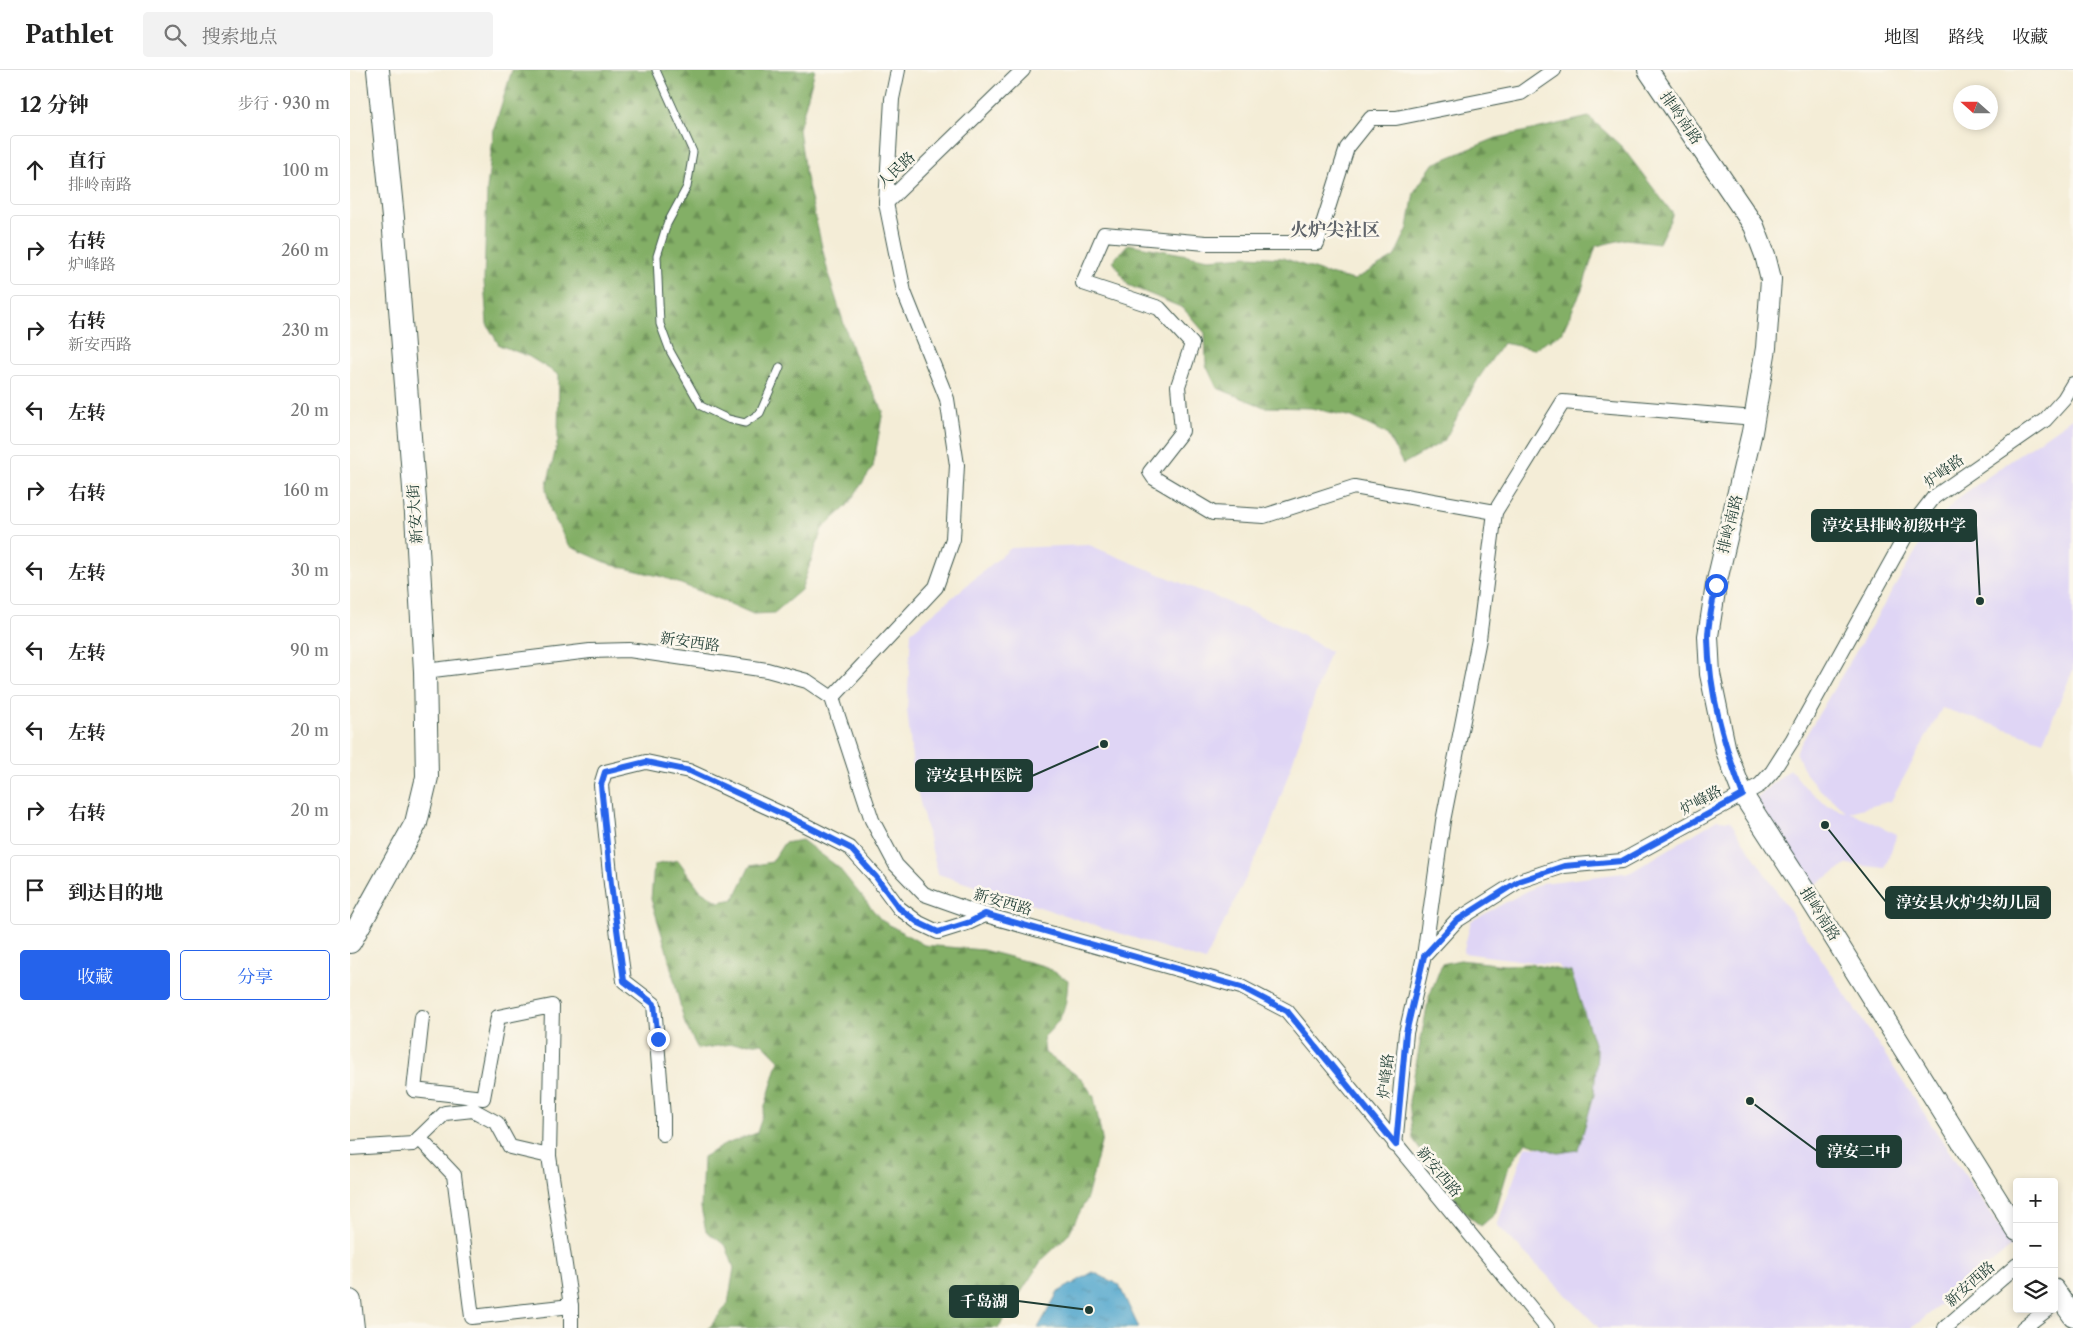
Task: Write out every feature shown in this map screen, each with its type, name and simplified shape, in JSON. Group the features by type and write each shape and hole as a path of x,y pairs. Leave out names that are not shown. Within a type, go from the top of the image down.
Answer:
{"main road":[{"name":"新安大街","path":"350,942 416,823 427,777 426,671 416,514 393,218 378,70"},
{"path":"350,1301 353,1328"}],"street":[{"name":"人民路","path":"886,203 892,99 898,70"},
{"name":"人民路","path":"886,203 1023,70"},
{"path":"1495,512 1354,488 1264,516 1213,513 1154,478 1150,472 1182,431 1178,386 1192,344 1159,308 1082,284 1104,234 1206,243 1317,242 1347,148 1371,118 1396,118 1521,93 1554,70"},
{"name":"排岭南路","path":"1648,70 1754,226 1765,255 1771,279 1766,348 1755,418 1716,585 1708,636 1710,674 1726,751 1743,795 1807,894 2013,1225"},
{"path":"832,698 936,587 953,539 957,466 947,398 904,292 886,203"},
{"name":"炉峰路","path":"1396,1145 1406,1033 1424,956 1456,921 1519,881 1564,866 1622,861 1760,785 1772,772 1783,755 1910,528 1928,504 1934,497 2045,420 2073,384"},
{"path":"1424,956 1443,821 1480,639 1495,512 1563,402 1755,418"},
{"name":"新安西路","path":"426,671 590,651 629,650 767,670 807,681 832,698 872,820 896,865 924,894 985,914 1241,987 1287,1011 1547,1328"},
{"path":"663,1134 654,1004 624,981 611,884 601,785 605,772 646,762 690,771 791,818 850,848 876,877 899,908 919,923 938,932 970,922 985,914"},
{"path":"422,1017 414,1090 483,1098 498,1017 552,1006 549,1156 571,1306 571,1328"},
{"path":"350,1148 413,1144 445,1113 474,1110 497,1123 510,1147 549,1156"},
{"path":"419,1138 454,1175 473,1323 571,1306"},
{"name":"新安西路","path":"1945,1328 2014,1268"},
{"path":"2058,1303 2073,1316"},
{"path":"2023,1328 2040,1313"}],"lane":[{"path":"656,70 693,152 687,187 667,224 658,256 660,324 670,351 701,406 728,419 745,423 760,413 780,367"}],"shaded area":[{"path":"2073,417 2073,670 2043,741 1942,708 1891,801 1849,812 1897,834 1885,868 1847,864 1812,887 1755,799 1790,769 1805,787 1827,805 1847,812 1818,788 1806,774 1796,752 1928,531 1958,498"},
{"path":"1089,545 1283,625 1330,651 1269,831 1205,961 938,874 914,778 907,709 911,632 1011,548"},
{"path":"1717,820 1730,821 2012,1246 1912,1328 1599,1328 1497,1225 1526,1146 1558,1149 1568,976 1558,965 1463,953 1471,921 1542,883 1631,872"}],"green space":[{"path":"512,70 815,70 799,129 805,173 829,277 853,352 883,411 873,467 847,506 822,529 801,590 774,613 753,614 663,577 612,565 569,546 551,512 546,489 558,440 559,375 528,356 499,345 487,324 484,281 487,189 494,129"},
{"path":"1589,117 1622,147 1673,214 1659,243 1626,239 1596,246 1582,289 1562,333 1534,349 1503,343 1478,379 1444,441 1403,464 1387,434 1352,417 1311,408 1264,407 1217,388 1206,365 1205,333 1183,308 1128,285 1113,261 1128,244 1209,259 1247,256 1283,258 1325,273 1354,280 1394,257 1408,228 1414,192 1433,164 1496,138"},
{"path":"802,840 838,867 881,920 924,945 983,950 1044,966 1068,980 1063,1012 1043,1038 1045,1053 1082,1079 1094,1097 1102,1139 1087,1198 1068,1235 1041,1261 998,1328 709,1328 728,1304 734,1268 726,1246 706,1231 701,1208 703,1157 726,1144 757,1133 779,1060 762,1043 731,1044 698,1049 685,1024 666,948 651,899 654,865 678,860 700,890 719,902 734,899 750,866 772,862 784,843"},
{"path":"1460,960 1505,965 1529,964 1571,972 1597,1053 1594,1095 1578,1150 1558,1153 1526,1142 1509,1166 1495,1214 1481,1226 1466,1214 1413,1139 1409,1101 1429,997 1442,964"}],"water":[{"path":"1093,1272 1119,1285 1139,1328 1038,1328 1058,1292"}],"place":[{"name":"淳安县排岭初级中学","path":"1980,601"},
{"name":"淳安县中医院","path":"1104,744"},
{"name":"淳安县火炉尖幼儿园","path":"1825,825"},
{"name":"淳安二中","path":"1750,1101"},
{"name":"千岛湖","path":"1089,1310"}],"district":[{"name":"火炉尖社区","path":"1335,230"}],"route":[{"path":"658,1039 654,1004 624,981 611,884 601,785 605,772 646,762 690,771 850,848 876,877 899,908 919,923 938,932 970,922 985,914 1241,987 1287,1011 1396,1145 1406,1033 1424,956 1456,921 1519,881 1564,866 1622,861 1743,795 1726,751 1710,674 1708,636 1716,585"}]}
